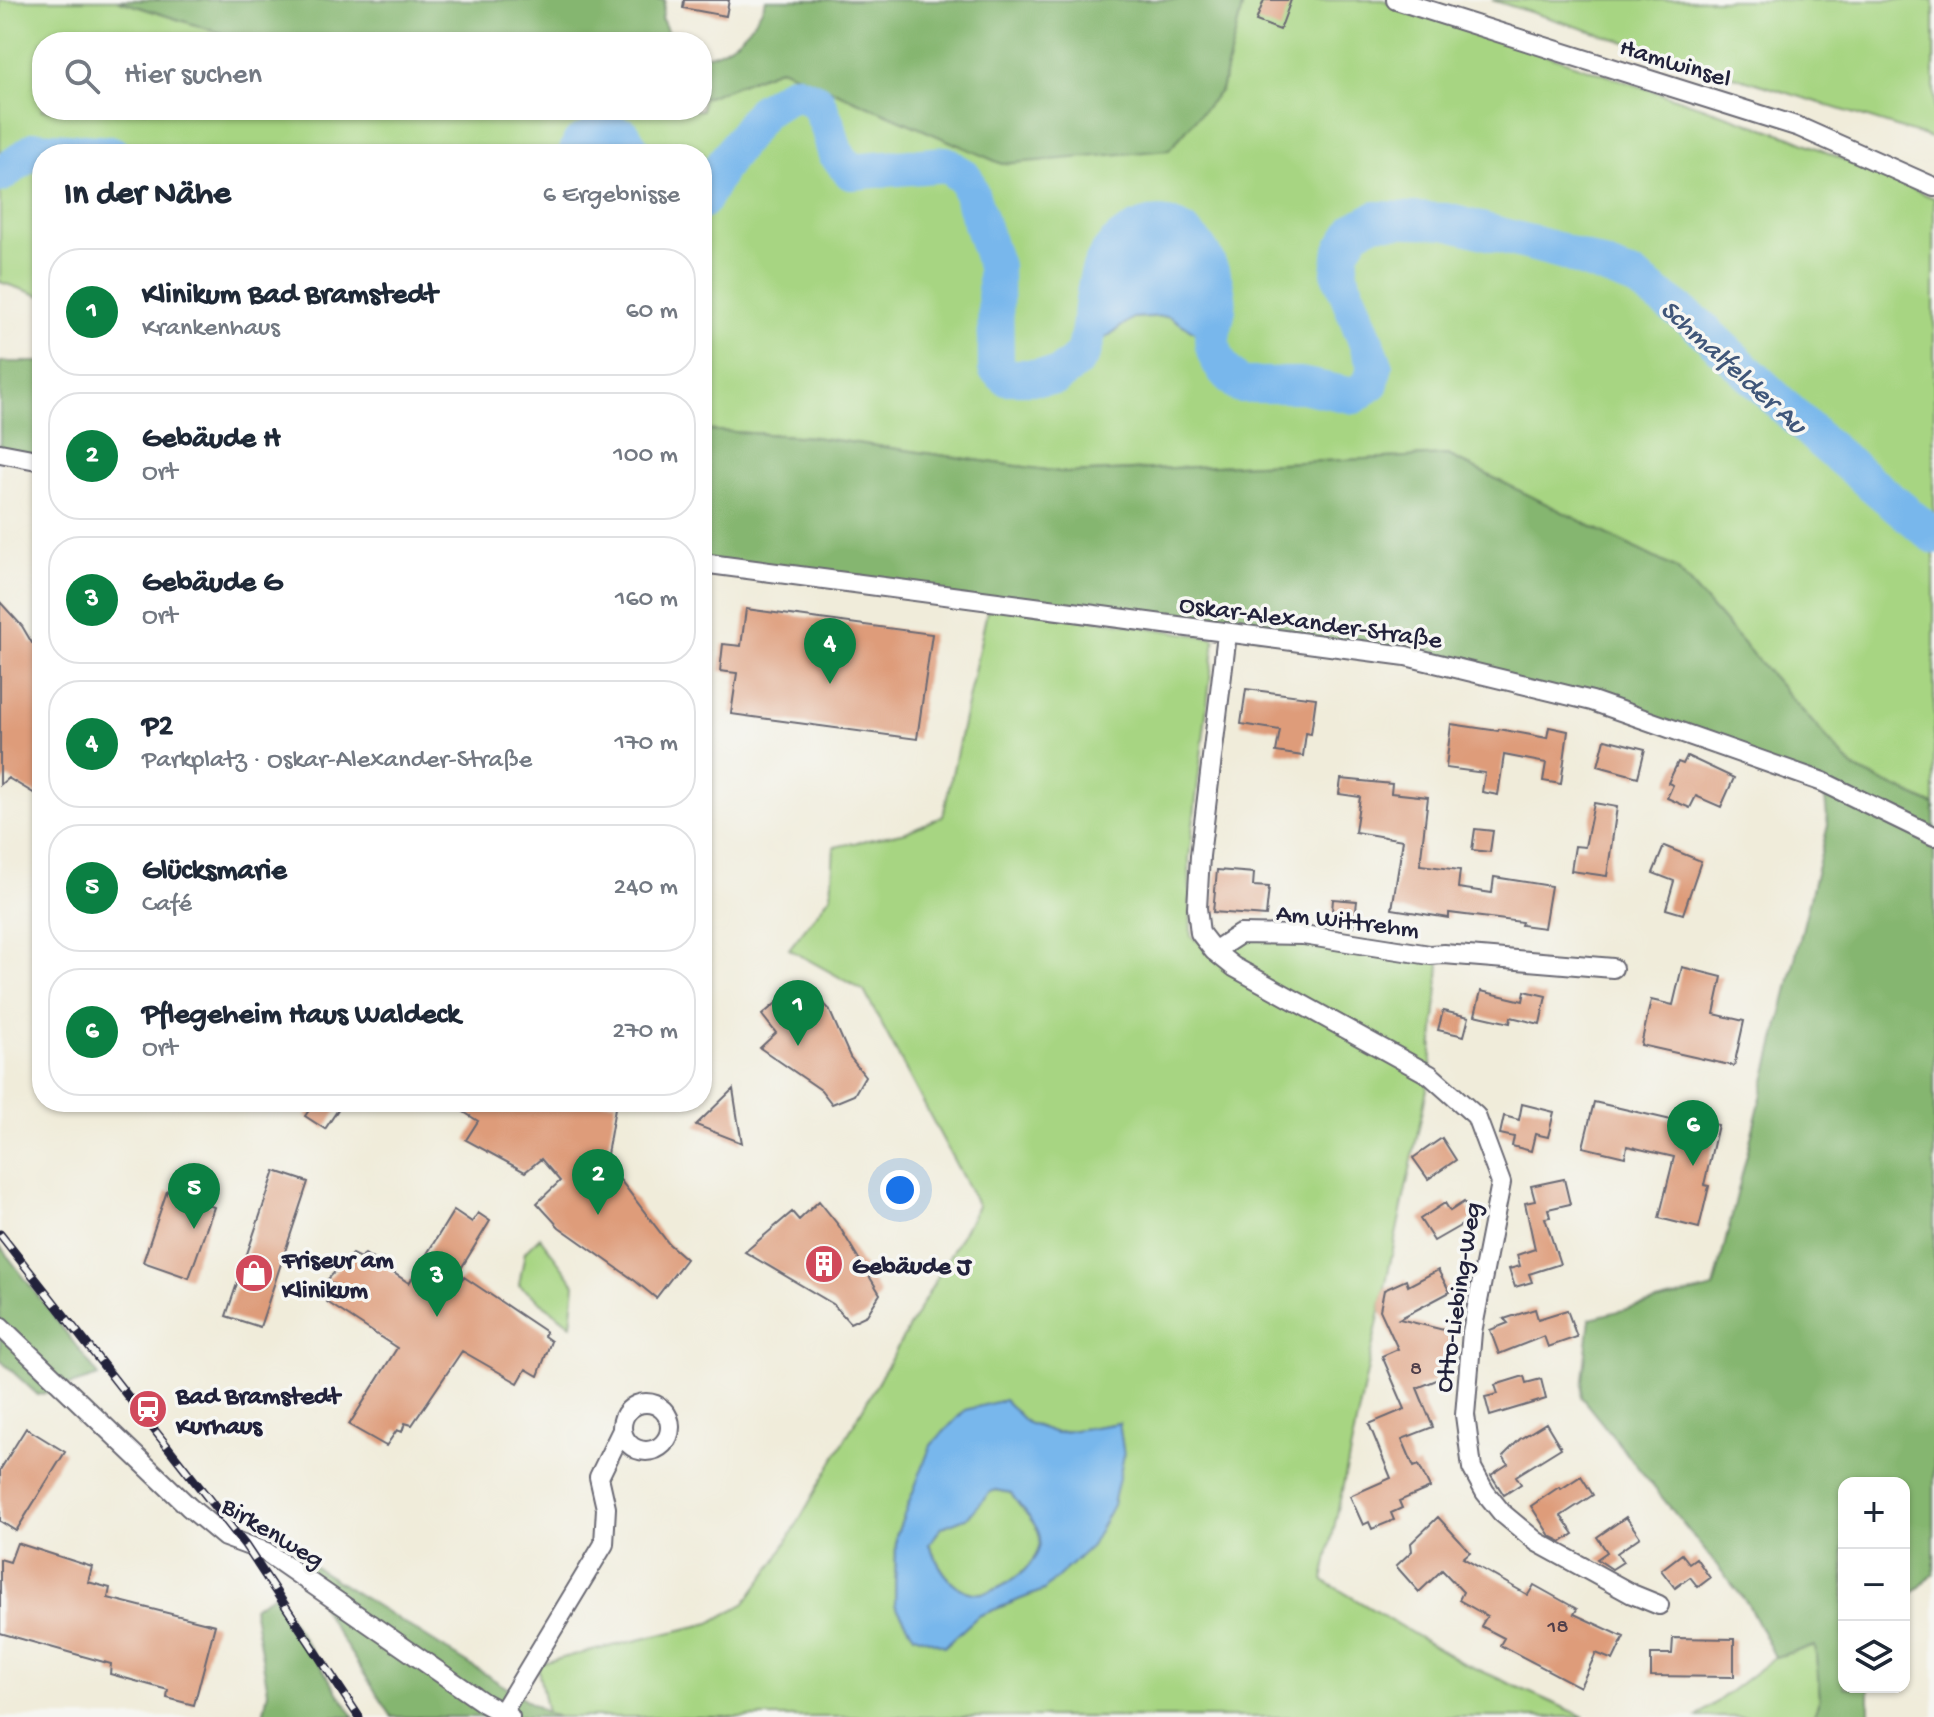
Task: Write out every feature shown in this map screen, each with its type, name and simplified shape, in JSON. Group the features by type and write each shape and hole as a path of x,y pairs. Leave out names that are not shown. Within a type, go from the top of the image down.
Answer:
{"street":[{"name":"Hamwinsel","path":"1396,0 1799,127 1934,187"},
{"path":"0,453 32,459"},
{"name":"Oskar-Alexander-Straße","path":"712,564 1406,656 1592,701 1823,782 1934,836"},
{"path":"1214,951 1200,933 1197,908 1200,856 1227,634"},
{"name":"Am Wittrehm","path":"1214,951 1240,934 1303,935 1430,955 1613,968"},
{"name":"Otto-Liebing-Weg","path":"1214,951 1234,967 1430,1075 1476,1116 1501,1183 1472,1332 1465,1415 1472,1468 1485,1492 1502,1513 1537,1542 1632,1594 1659,1605"},
{"name":"Birkenweg","path":"0,1326 180,1499 225,1537 266,1552 472,1695 506,1715"},
{"path":"506,1715 604,1544 606,1508 599,1477 622,1430"}],"green space":[{"path":"0,0 117,0 218,32 32,32 32,120 712,120 712,95 781,68 1002,164 1221,90 1244,0 1383,0 1791,137 1934,198 1934,805 1853,768 1677,569 1448,455 1067,473 814,437 712,431 712,144 32,144 32,293 0,282"},
{"path":"117,0 665,0 662,19 668,32 218,32"},
{"path":"766,0 1244,0 1221,90 1169,150 1002,164 781,68 712,95 712,54 732,44 756,19"},
{"path":"1492,0 1934,0 1934,139"},
{"path":"0,362 32,362 32,459 0,453"},
{"path":"712,431 814,437 1067,473 1448,455 1677,569 1853,768 1934,805 1934,1574 1910,1596 1910,1477 1838,1477 1838,1693 1869,1693 1869,1717 1813,1717 1820,1698 1815,1646 1775,1657 1748,1604 1581,1397 1590,1318 1714,1288 1828,825 1823,782 1592,701 1406,656 712,564"},
{"path":"989,602 1215,638 1189,859 1191,937 1214,951 1240,938 1304,939 1433,958 1440,964 1430,1075 1323,1580 1459,1661 1585,1717 557,1717 547,1713 537,1664 710,1623 745,1603 777,1559 978,1206 864,991 789,949 831,895 834,847 906,832 943,816","holes":["1004,1400 1027,1423 1056,1433 1119,1423 1044,1590 978,1616 945,1646 895,1605 896,1536"]},
{"path":"540,1237 575,1284 571,1325 519,1285 525,1252"},
{"path":"0,1246 99,1376 38,1395 0,1360"},
{"path":"990,1492 1011,1493 1037,1529 1040,1544 1029,1566 1007,1583 983,1593 965,1591 951,1581 940,1567 929,1544 942,1527 968,1517"},
{"path":"296,1555 557,1717 509,1717 491,1708 485,1717 392,1717 324,1612"},
{"path":"274,1594 354,1717 263,1717 268,1691 253,1607"},
{"path":"1815,1646 1820,1698 1813,1717 1697,1717 1775,1657"}],"water":[{"path":"1153,224 1183,232 1206,255 1219,300 1211,342 1168,316 1133,318 1082,355 1099,266 1126,236"},
{"path":"1004,1400 1027,1423 1056,1433 1119,1423 1124,1455 1113,1505 1091,1546 1044,1590 978,1616 945,1646 914,1635 895,1605 896,1536 931,1445 965,1410","holes":["990,1492 1011,1493 1037,1529 1040,1544 1036,1555 1029,1566 1007,1583 983,1593 965,1591 945,1574 929,1544 942,1527 968,1517"]}],"building":[{"path":"684,0 729,0 726,16 683,8"},
{"path":"1264,0 1291,0 1280,30 1256,21"},
{"path":"0,602 22,626 32,643 32,792 8,778 0,785"},
{"path":"746,609 932,634 917,739 731,714 737,673 720,671 723,644 741,646"},
{"path":"1246,689 1316,698 1311,734 1306,733 1303,756 1276,752 1280,730 1241,724"},
{"path":"1451,724 1547,738 1549,727 1568,731 1561,784 1543,781 1546,763 1504,755 1498,795 1482,792 1485,773 1446,768"},
{"path":"1605,739 1645,749 1638,777 1598,766"},
{"path":"1687,756 1734,778 1721,807 1696,796 1690,808 1667,798 1673,785 1668,783 1678,762 1683,764"},
{"path":"1341,779 1392,784 1391,793 1428,797 1420,865 1460,870 1458,888 1492,893 1494,877 1551,886 1544,928 1521,925 1522,922 1449,913 1449,918 1392,909 1403,840 1355,832 1360,797 1339,794"},
{"path":"1594,803 1617,807 1607,876 1571,871 1575,846 1585,847"},
{"path":"1475,829 1493,831 1490,852 1472,850"},
{"path":"1664,846 1701,861 1683,914 1666,909 1674,881 1653,873"},
{"path":"1217,870 1254,873 1253,886 1269,887 1266,916 1213,912"},
{"path":"1333,899 1357,901 1354,926 1331,924"},
{"path":"1682,967 1722,977 1714,1014 1744,1021 1734,1066 1641,1045 1651,1000 1673,1005"},
{"path":"809,987 829,1009 850,1057 865,1076 854,1095 832,1104 821,1090 760,1048 776,1033 762,1015 781,999 788,1005"},
{"path":"1481,991 1523,1001 1525,991 1546,996 1540,1024 1511,1017 1510,1023 1475,1015"},
{"path":"1443,1011 1469,1017 1464,1036 1438,1030"},
{"path":"733,1089 742,1143 696,1125"},
{"path":"1594,1102 1684,1123 1685,1118 1718,1125 1704,1185 1709,1186 1699,1228 1659,1218 1674,1157 1627,1146 1625,1157 1583,1147"},
{"path":"1522,1104 1554,1112 1548,1137 1535,1134 1531,1151 1512,1146 1514,1137 1500,1134 1504,1116 1519,1120"},
{"path":"308,1112 336,1112 325,1129 305,1116"},
{"path":"464,1112 614,1112 605,1166 621,1181 669,1244 686,1259 656,1298 559,1227 537,1203 560,1181 541,1159 525,1172 466,1140 478,1121"},
{"path":"1442,1138 1456,1160 1428,1179 1413,1158"},
{"path":"275,1171 308,1182 260,1327 226,1316"},
{"path":"1564,1179 1570,1204 1548,1209 1550,1217 1545,1218 1560,1264 1529,1274 1532,1282 1515,1287 1509,1269 1520,1266 1517,1255 1535,1249 1525,1203 1535,1201 1531,1186"},
{"path":"167,1191 214,1207 189,1278 143,1262"},
{"name":"Gebäude J","path":"819,1201 839,1226 880,1294 867,1315 850,1323 833,1304 745,1252 792,1212 799,1220"},
{"path":"1464,1202 1474,1218 1434,1241 1420,1219 1445,1203 1450,1211"},
{"path":"454,1210 472,1222 478,1213 490,1221 454,1280 458,1283 464,1277 546,1332 544,1336 551,1341 538,1376 526,1369 518,1383 462,1351 412,1425 405,1423 402,1432 397,1430 386,1446 349,1425 397,1348 327,1302 335,1285 327,1280 352,1254 360,1258 365,1254 409,1283"},
{"path":"1438,1270 1450,1292 1399,1319 1452,1332 1444,1377 1417,1388 1433,1427 1402,1439 1414,1467 1419,1465 1430,1488 1399,1501 1402,1508 1391,1513 1394,1520 1372,1529 1369,1522 1363,1525 1350,1496 1391,1478 1369,1424 1405,1409 1382,1356 1398,1349 1380,1310 1384,1290 1406,1280 1408,1286"},
{"path":"1535,1309 1538,1319 1567,1310 1577,1337 1548,1347 1544,1336 1499,1354 1490,1330 1508,1323 1504,1319"},
{"path":"1524,1376 1526,1383 1541,1379 1546,1399 1490,1416 1485,1397 1498,1394 1495,1385"},
{"path":"1546,1423 1561,1448 1516,1476 1521,1484 1504,1495 1491,1475 1508,1464 1503,1456 1520,1439"},
{"path":"26,1428 65,1452 16,1531 0,1521 0,1470"},
{"path":"1581,1476 1593,1495 1561,1516 1574,1534 1562,1542 1550,1536 1531,1506"},
{"path":"1438,1517 1470,1552 1463,1558 1528,1595 1534,1585 1577,1609 1574,1614 1624,1637 1613,1660 1596,1653 1580,1687 1500,1645 1504,1638 1481,1626 1487,1616 1459,1600 1463,1592 1442,1570 1419,1592 1396,1566 1412,1551 1411,1543"},
{"path":"1626,1517 1640,1537 1617,1553 1623,1562 1612,1569 1597,1559 1607,1552 1597,1537"},
{"path":"17,1543 92,1567 88,1582 110,1588 108,1598 215,1625 194,1705 167,1698 168,1690 110,1674 111,1664 0,1633 0,1559 10,1562"},
{"path":"1682,1554 1689,1563 1696,1558 1710,1578 1698,1587 1690,1577 1675,1588 1661,1570"},
{"path":"1673,1638 1734,1639 1734,1677 1651,1676 1651,1654 1672,1654"}],"waterway":[{"name":"Schmalfelder Au","path":"712,183 762,112 794,92 817,101 835,152 851,172 946,164 966,179 995,266 996,368 1006,377 1056,377 1078,359 1088,336 1098,274 1104,260 1128,235 1146,227 1162,225 1176,229 1189,238 1208,264 1218,297 1212,340 1215,352 1223,368 1240,385 1301,385 1354,396 1371,383 1375,365 1339,272 1342,250 1355,230 1376,219 1446,221 1561,251 1635,279 1696,323 1823,443 1934,536"},
{"name":"Schmalfelder Au","path":"580,144 605,131 624,136 628,144"},
{"name":"Schmalfelder Au","path":"0,175 32,152"}],"railway":[{"path":"0,1234 245,1545 359,1717"}],"place":[{"name":"P2","path":"830,684"},
{"name":"Klinikum Bad Bramstedt","path":"798,1046"},
{"name":"Pflegeheim Haus Waldeck","path":"1693,1166"},
{"name":"Gebäude H","path":"598,1215"},
{"name":"Glücksmarie","path":"194,1229"},
{"name":"Gebäude J","path":"824,1264"},
{"name":"Friseur am Klinikum","path":"254,1273"},
{"name":"Gebäude G","path":"437,1317"},
{"name":"Bad Bramstedt Kurhaus","path":"148,1409"}]}
